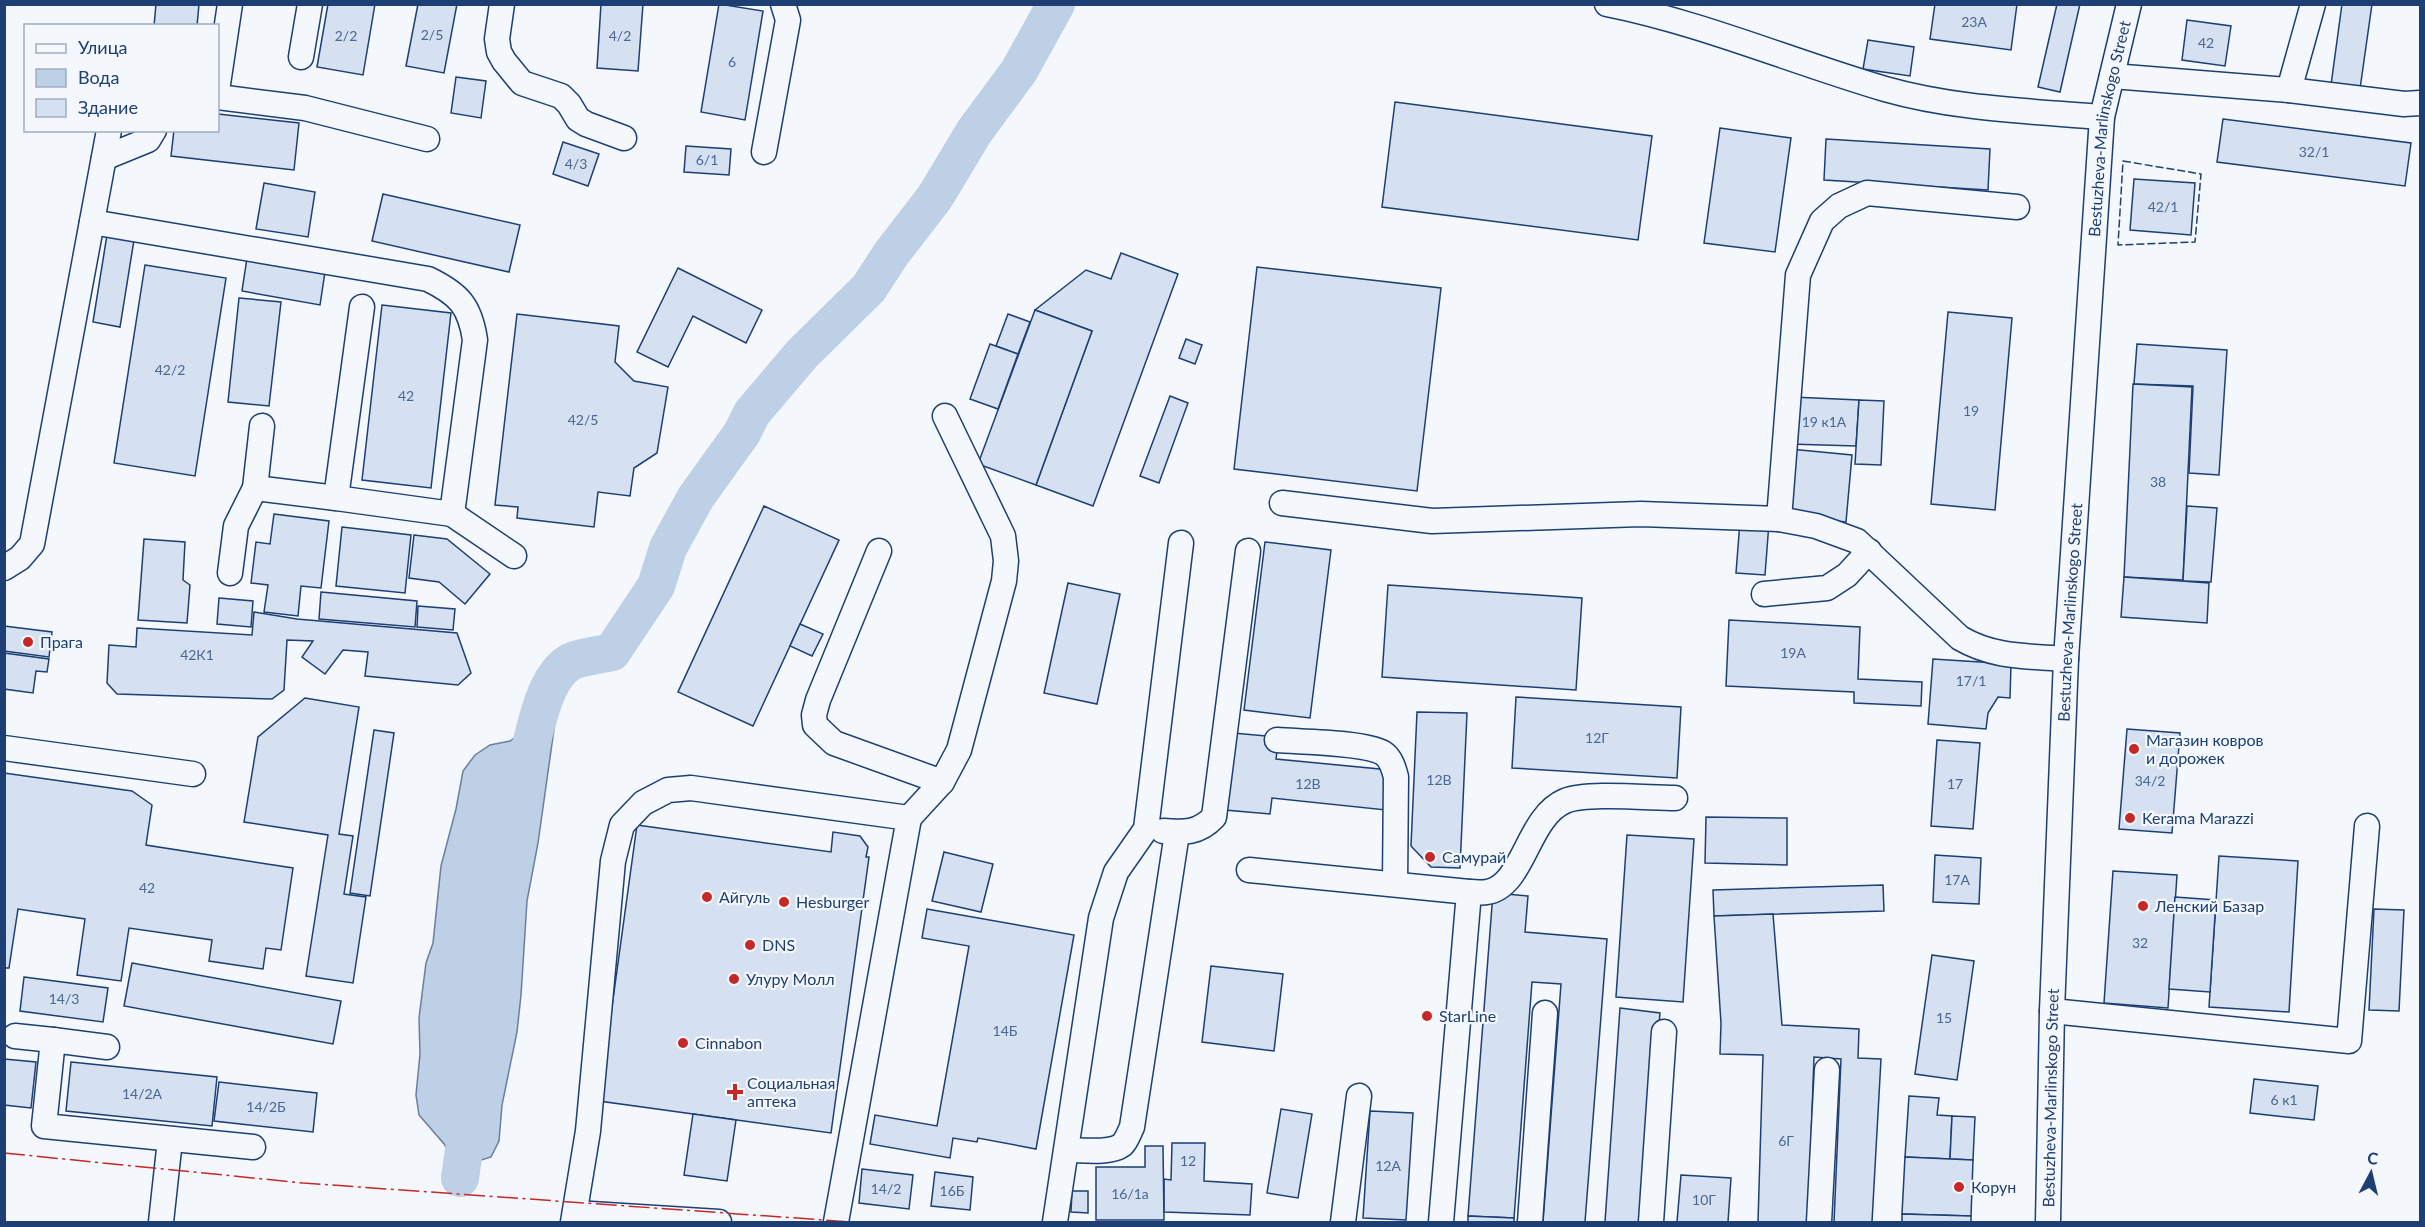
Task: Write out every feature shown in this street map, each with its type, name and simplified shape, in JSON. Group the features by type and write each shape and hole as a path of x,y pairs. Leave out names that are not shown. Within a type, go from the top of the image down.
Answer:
{"street":[{"path":"219,77 230,4"},
{"path":"301,57 310,4"},
{"path":"502,4 497,39 499,52 522,83 561,96 578,119 624,138"},
{"path":"764,152 789,20 783,4"},
{"path":"1607,4 1683,25 1887,89 1937,101 2102,117"},
{"name":"Bestuzheva-Marlinskogo Street","path":"2048,1222 2052,1011 2066,659 2102,117 2129,4"},
{"path":"2289,90 2313,4"},
{"path":"2112,75 2289,90 2404,104 2421,103"},
{"path":"219,97 305,108 427,139"},
{"path":"4,568 20,558 32,544 109,132"},
{"path":"104,158 148,140 153,132"},
{"path":"1779,519 1798,275 1822,221 1839,206 1867,193 2017,207"},
{"path":"92,222 428,279 447,288 460,299 472,320 475,340 452,514"},
{"path":"336,498 362,307"},
{"path":"836,1222 909,818 942,782 959,750 1004,581 1006,561 1003,536 945,416"},
{"path":"230,573 236,526 255,488 262,426"},
{"path":"255,488 452,514 514,556"},
{"path":"1282,503 1432,520 1641,514 1779,519 1816,526 1857,541 1960,638 1979,649 2001,655 2066,659"},
{"path":"1055,1222 1101,918 1116,872 1146,829 1181,543"},
{"path":"879,551 818,700 814,715 815,725 834,743 942,782"},
{"path":"1146,829 1177,833 1195,832 1206,826 1214,817 1248,551"},
{"path":"1764,594 1827,588 1847,575 1869,551"},
{"path":"1277,740 1366,747 1384,754 1392,764 1396,777 1395,884"},
{"path":"4,748 193,774"},
{"path":"719,1222 574,1218 588,1131 613,861 622,825 643,803 668,790 691,788 909,818"},
{"path":"1249,870 1487,892 1499,888 1509,878 1537,826 1547,813 1564,801 1580,797 1675,798"},
{"path":"2052,1011 2349,1041 2367,826"},
{"path":"1067,1150 1120,1147 1132,1127 1177,833"},
{"path":"1441,1222 1469,892"},
{"path":"1530,1222 1545,1013"},
{"path":"1651,1222 1664,1032"},
{"path":"15,1036 107,1047"},
{"path":"53,1041 44,1126 253,1147"},
{"path":"1819,1222 1827,1070"},
{"path":"1343,1222 1359,1096"},
{"path":"161,1222 170,1140"}],"water":[{"path":"544,697 557,708 538,843 527,901 517,1032 502,1105 499,1141 491,1157 453,1169 445,1145 419,1115 416,1095 420,1054 419,1018 426,963 433,943 441,866 463,771 475,755 490,745 510,741 526,730"}],"building":[{"path":"156,4 199,4 197,24 154,24"},
{"path":"328,4 375,4 363,75 317,67"},
{"path":"418,4 457,4 444,73 406,66"},
{"path":"601,4 643,4 638,71 597,68"},
{"path":"719,4 763,11 745,120 701,112"},
{"path":"1935,4 2017,4 2011,50 1930,39"},
{"path":"2057,4 2080,4 2060,92 2038,87"},
{"path":"2342,4 2372,4 2360,89 2331,85"},
{"path":"2187,20 2231,26 2225,66 2182,60"},
{"path":"1868,40 1914,47 1910,76 1863,69"},
{"path":"456,77 486,81 481,118 451,113"},
{"path":"1395,102 1652,136 1638,240 1382,207"},
{"path":"219,114 299,123 294,170 171,156 174,132 219,132"},
{"path":"2223,119 2411,143 2405,186 2217,162"},
{"path":"1720,128 1791,138 1775,252 1704,243"},
{"path":"1826,139 1990,149 1988,190 1824,180"},
{"path":"563,142 599,154 588,186 553,174"},
{"path":"686,146 731,149 729,175 684,172"},
{"path":"2134,179 2195,183 2191,235 2130,230"},
{"path":"264,183 315,192 308,237 256,229"},
{"path":"383,194 520,225 509,272 372,241"},
{"path":"107,235 134,240 120,327 93,322"},
{"path":"1121,253 1178,274 1093,506 1036,485 1092,331 1035,310 1086,270 1111,279"},
{"path":"247,258 325,272 320,305 242,291"},
{"path":"145,265 226,278 195,476 114,463"},
{"path":"1257,267 1441,288 1417,491 1234,469"},
{"path":"678,268 762,310 746,343 693,316 668,367 637,352"},
{"path":"239,298 281,302 269,406 228,402"},
{"path":"382,305 451,313 431,488 362,480"},
{"path":"1035,310 1092,331 1036,485 978,464"},
{"path":"1948,312 2012,318 1995,510 1931,504"},
{"path":"517,314 619,326 615,362 634,381 668,387 657,453 634,468 630,496 598,492 594,527 517,518 518,507 495,505"},
{"path":"1008,314 1030,322 1018,354 996,346"},
{"path":"1186,339 1202,345 1195,364 1179,358"},
{"path":"990,344 1018,354 998,409 970,399"},
{"path":"2137,344 2227,350 2219,475 2189,473 2193,386 2134,384"},
{"path":"2133,384 2192,387 2183,580 2124,577"},
{"path":"1170,396 1188,403 1159,483 1140,476"},
{"path":"1792,397 1859,400 1856,446 1789,444"},
{"path":"1859,400 1884,401 1881,465 1855,464"},
{"path":"1790,449 1852,455 1846,522 1783,516"},
{"path":"764,506 839,540 753,726 678,692"},
{"path":"2187,506 2217,508 2211,582 2183,581"},
{"path":"274,514 329,521 321,588 301,586 298,616 264,612 268,585 251,583 256,542 270,544"},
{"path":"1740,521 1769,523 1765,575 1736,573"},
{"path":"342,527 411,535 405,593 336,586"},
{"path":"414,535 447,539 490,574 465,604 439,582 409,578"},
{"path":"144,539 185,542 183,580 190,585 187,623 138,620"},
{"path":"1265,542 1331,550 1310,718 1244,710"},
{"path":"2124,577 2209,583 2207,623 2121,617"},
{"path":"1068,583 1120,594 1097,704 1044,693"},
{"path":"1388,585 1582,598 1576,690 1382,677"},
{"path":"321,592 417,601 415,627 319,619"},
{"path":"219,598 253,601 251,627 217,624"},
{"path":"418,606 455,609 453,630 417,627"},
{"path":"254,612 297,619 457,633 471,673 458,685 365,676 368,652 343,650 325,674 302,657 313,641 287,640 284,690 272,699 117,694 107,683 109,645 136,647 137,628 252,635"},
{"path":"1729,620 1860,627 1858,679 1922,682 1921,706 1854,703 1854,692 1726,686"},
{"path":"800,624 823,634 812,656 790,646"},
{"name":"Прага","path":"4,626 52,632 49,657 4,651"},
{"path":"4,653 49,659 47,672 36,671 33,693 4,689"},
{"path":"1933,659 2011,664 2010,698 1998,697 1988,713 1986,729 1928,724"},
{"path":"1516,697 1681,707 1677,778 1512,768"},
{"path":"305,698 359,707 339,834 353,836 344,894 366,897 353,983 306,976 328,835 244,822 258,737"},
{"path":"1417,712 1467,713 1460,868 1431,867 1411,846"},
{"path":"2127,729 2180,733 2172,833 2119,829"},
{"path":"374,730 394,733 370,896 350,893"},
{"path":"1233,733 1279,737 1276,759 1390,770 1386,810 1272,798 1270,814 1225,810"},
{"path":"1937,740 1980,743 1973,829 1931,826"},
{"path":"4,773 132,791 152,805 146,845 293,868 281,950 266,948 263,969 209,961 212,940 129,928 121,981 77,975 85,919 18,909 9,968 4,968"},
{"path":"1706,817 1787,818 1787,865 1705,863"},
{"name":"Улуру Молл","path":"637,825 831,852 833,832 860,836 868,847 866,857 869,857 831,1133 599,1101"},
{"path":"1627,835 1694,839 1683,1002 1616,997"},
{"path":"944,852 993,864 981,912 932,901"},
{"path":"1935,855 1981,858 1979,904 1933,902"},
{"path":"2219,856 2298,861 2289,1012 2209,1007"},
{"path":"2113,871 2177,875 2168,1008 2104,1003"},
{"path":"1883,885 1884,911 1714,916 1713,890"},
{"path":"1493,893 1528,896 1525,932 1607,939 1585,1222 1543,1222 1561,984 1532,982 1514,1218 1468,1216"},
{"path":"2175,897 2216,900 2210,992 2169,989"},
{"path":"927,909 1074,935 1036,1149 978,1138 977,1142 953,1138 950,1158 870,1144 875,1115 937,1126 969,946 922,938"},
{"path":"2374,909 2404,910 2399,1011 2369,1010"},
{"path":"1773,914 1782,1025 1859,1029 1858,1058 1881,1059 1872,1222 1834,1222 1841,1059 1814,1057 1808,1222 1758,1222 1763,1055 1720,1054 1721,1023 1714,916"},
{"path":"1932,955 1974,961 1957,1080 1915,1074"},
{"path":"132,963 341,1001 333,1044 124,1006"},
{"path":"1211,966 1283,974 1274,1051 1202,1042"},
{"path":"24,977 108,988 103,1022 20,1011"},
{"path":"1620,1008 1660,1013 1642,1222 1605,1222"},
{"path":"4,1059 36,1062 31,1108 4,1105"},
{"path":"71,1062 217,1077 212,1126 66,1111"},
{"path":"2254,1079 2318,1086 2314,1120 2250,1113"},
{"path":"219,1082 317,1093 313,1132 214,1121"},
{"path":"1909,1096 1939,1098 1937,1115 1952,1116 1950,1159 1905,1157"},
{"path":"1281,1109 1312,1114 1298,1198 1267,1193"},
{"path":"1370,1111 1413,1113 1406,1220 1363,1218"},
{"path":"693,1114 736,1120 727,1181 684,1175"},
{"path":"1952,1116 1975,1117 1973,1160 1950,1159"},
{"path":"1172,1143 1205,1143 1204,1181 1252,1184 1250,1215 1164,1212 1164,1179 1171,1180"},
{"path":"1145,1146 1163,1146 1164,1220 1096,1220 1096,1167 1145,1167"},
{"path":"1905,1157 1973,1160 1971,1216 1902,1214"},
{"path":"862,1169 913,1175 909,1209 859,1203"},
{"path":"935,1172 973,1177 970,1210 931,1206"},
{"path":"1681,1175 1731,1178 1728,1222 1677,1222"},
{"path":"1072,1191 1088,1191 1088,1213 1071,1212"},
{"path":"1902,1214 1971,1216 1971,1222 1902,1222"},
{"path":"1468,1216 1514,1218 1514,1222 1468,1222"}],"waterway":[{"path":"531,746 545,697 557,674 575,660 612,652 656,586 668,548 696,497 742,433 752,413 802,354 869,288 891,254 935,197 974,132 1019,71 1056,4"},
{"path":"460,1178 469,1115"}],"fence":[{"path":"2123,161 2201,174 2195,242 2118,245 2123,161"}],"power":[{"path":"4,1153 303,1183 852,1222"}],"place":[{"name":"Прага","path":"28,642"},
{"name":"Магазин ковров и дорожек","path":"2134,749"},
{"name":"Kerama Marazzi","path":"2130,818"},
{"name":"Самурай","path":"1430,857"},
{"name":"Айгуль","path":"707,897"},
{"name":"Hesburger","path":"784,902"},
{"name":"Ленский Базар","path":"2143,906"},
{"name":"DNS","path":"750,945"},
{"name":"Улуру Молл","path":"734,979"},
{"name":"StarLine","path":"1427,1016"},
{"name":"Cinnabon","path":"683,1043"},
{"name":"Социальная аптека","path":"735,1092"},
{"name":"Корун","path":"1959,1187"}]}
